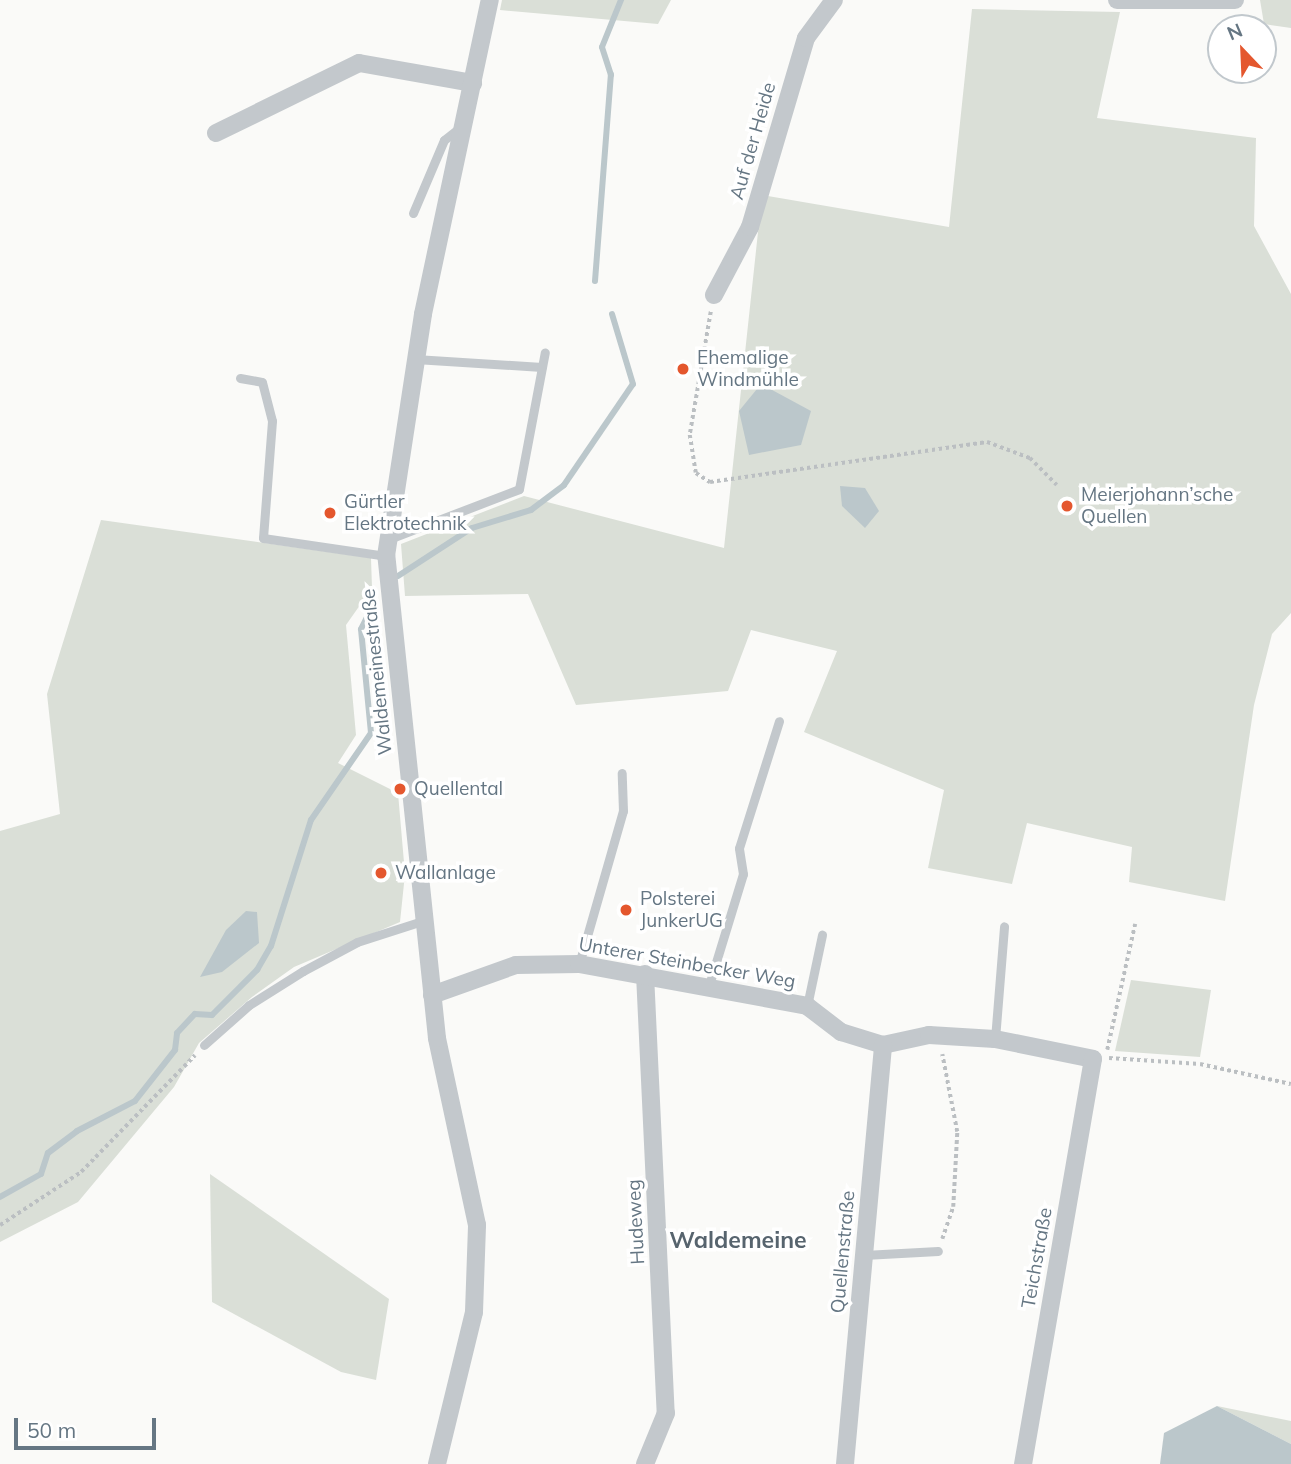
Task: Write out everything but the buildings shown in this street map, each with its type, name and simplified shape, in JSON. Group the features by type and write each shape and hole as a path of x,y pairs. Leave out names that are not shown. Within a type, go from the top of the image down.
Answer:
{"street":[{"name":"Waldemeinestraße","path":"437,1464 474,1312 477,1237 472,1181 432,995 387,548 415,359 490,0"},
{"name":"Auf der Heide","path":"714,295 750,227 806,38 834,0"},
{"path":"1117,0 1235,0"},
{"path":"216,133 359,63 473,83"},
{"name":"Unterer Steinbecker Weg","path":"432,995 516,965 579,964 709,985 807,1006 841,1032 883,1045 939,1035 995,1039 1099,1059"},
{"name":"Hudeweg","path":"645,974 666,1413 645,1464"},
{"name":"Quellenstraße","path":"845,1464 883,1045"},
{"name":"Teichstraße","path":"1023,1464 1099,1059"}],"lane":[{"path":"413,213 444,141 464,125"},
{"path":"240,378 262,382 272,422 263,538 387,548 519,489 545,352"},
{"path":"415,359 542,366"},
{"path":"709,985 743,874 739,848 779,721"},
{"path":"579,964 623,811 622,773"},
{"path":"204,1045 249,1005 303,971 357,942 425,920"},
{"path":"995,1039 1004,926"},
{"path":"807,1006 822,935"},
{"path":"864,1255 938,1251"}],"path":[{"path":"714,295 690,435 696,473 710,482 987,442 1030,458 1057,485"},
{"path":"1135,924 1099,1059 1200,1064 1291,1084"},
{"path":"938,1251 953,1207 957,1132 939,1035"},
{"path":"0,1225 81,1172 204,1045"}],"shaded area":[{"path":"502,0 671,0 658,24 500,10"},
{"path":"1260,0 1291,0 1291,28 1277,26 1277,14 1262,14"},
{"path":"972,9 1120,12 1097,118 1256,138 1254,226 1291,294 1291,613 1272,634 1254,705 1225,901 1129,882 1132,847 1027,823 1012,884 928,868 944,790 804,732 837,651 751,630 728,691 576,705 528,594 405,596 401,544 524,496 724,548 762,195 949,227"},
{"path":"761,384 811,411 801,445 749,455 739,411"},
{"path":"840,486 865,488 879,511 865,528 842,506"},
{"path":"101,520 371,558 372,588 346,625 356,735 338,763 398,793 405,874 400,922 294,967 252,997 199,1043 174,1087 78,1202 0,1242 0,831 60,814 47,694"},
{"path":"246,911 257,912 259,943 222,972 200,977 226,930"},
{"path":"1131,980 1211,990 1200,1057 1115,1051"},
{"path":"210,1174 389,1299 376,1380 341,1372 212,1302"},
{"path":"1217,1406 1291,1421 1291,1444"},
{"path":"1217,1406 1291,1444 1291,1464 1160,1464 1164,1433"}],"waterway":[{"path":"595,281 611,75 602,47 621,0"},
{"path":"398,576 472,528 531,510 564,485 633,384 612,314"},
{"path":"0,1197 41,1174 48,1153 77,1131 135,1101 175,1050 177,1033 195,1014 212,1015 257,970 271,946 311,820 371,733 361,629 373,605"}],"place":[{"name":"Ehemalige Windmühle","path":"683,369"},
{"name":"Meierjohann’sche Quellen","path":"1067,506"},
{"name":"Gürtler Elektrotechnik","path":"330,513"},
{"name":"Quellental","path":"400,789"},
{"name":"Wallanlage","path":"381,873"},
{"name":"Polsterei JunkerUG","path":"626,910"}],"district":[{"name":"Waldemeine","path":"738,1240"}]}
